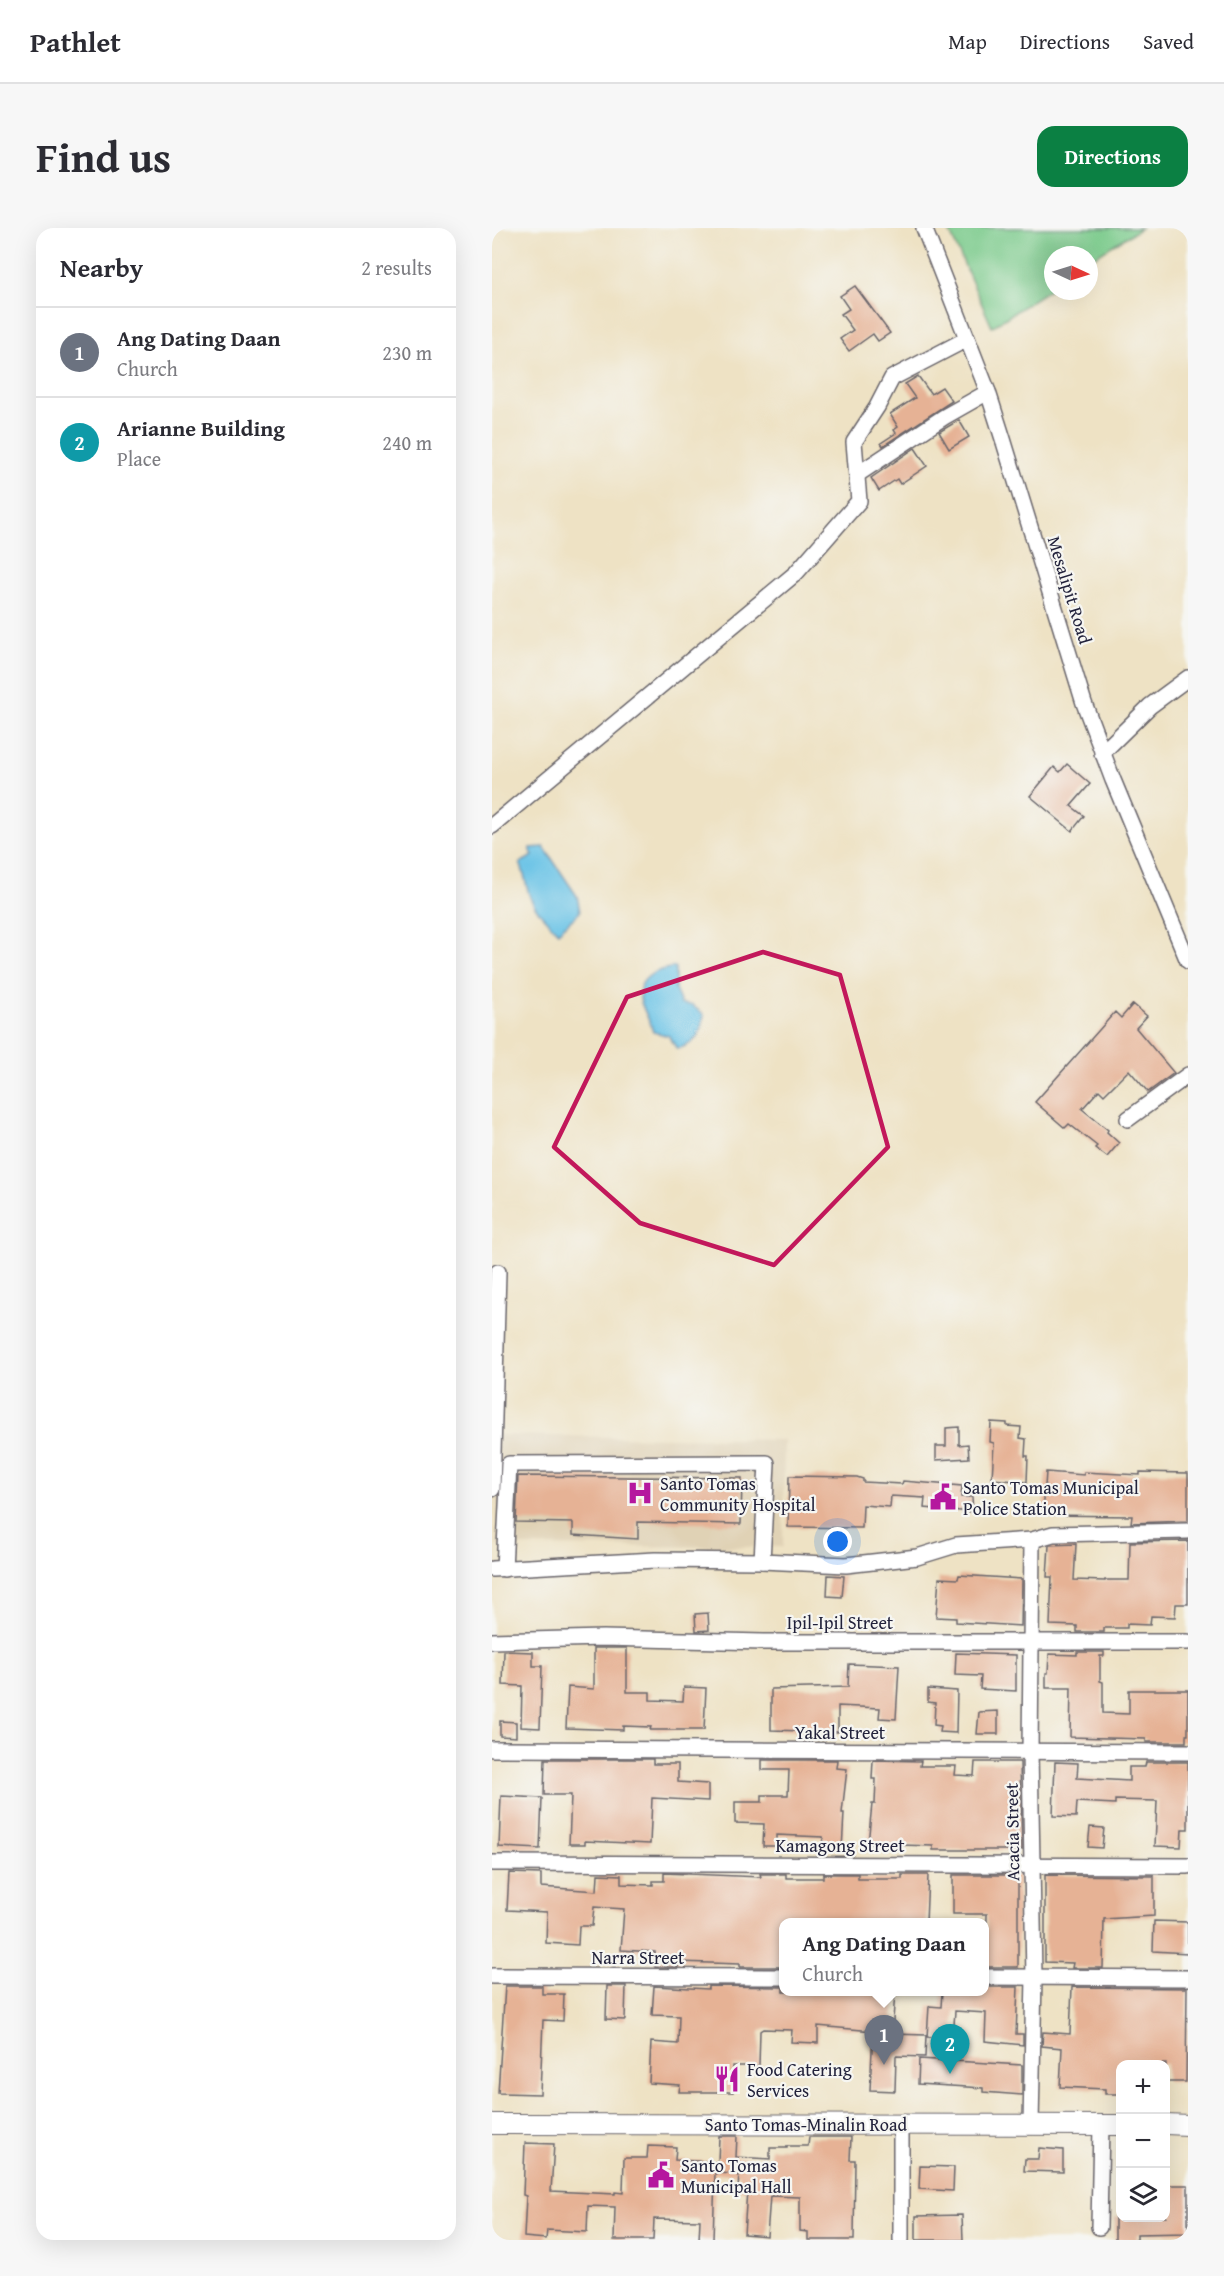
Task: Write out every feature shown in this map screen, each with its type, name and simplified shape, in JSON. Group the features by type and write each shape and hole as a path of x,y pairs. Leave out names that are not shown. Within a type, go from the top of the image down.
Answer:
{"main road":[{"name":"Santo Tomas-Minalin Road","path":"492,2124 1111,2125"},
{"path":"1170,2124 1188,2125"}],"street":[{"name":"Mesalipit Road","path":"924,228 988,392 1084,703 1102,753 1188,961"},
{"path":"492,826 796,573 859,501 854,442 877,407 892,378 967,339"},
{"path":"858,474 944,417 988,392"},
{"path":"1102,753 1150,706 1188,678"},
{"path":"1128,1119 1188,1075"},
{"path":"492,1489 498,1272"},
{"path":"762,1561 767,1463 508,1464 498,1569 655,1560 762,1561 846,1565 917,1557 956,1545 1032,1540 1053,1534 1188,1531"},
{"name":"Acacia Street","path":"1031,2124 1034,1977 1030,1752 1032,1540"},
{"name":"Ipil-Ipil Street","path":"492,1641 603,1638 763,1642 1188,1642"},
{"name":"Yakal Street","path":"492,1749 1188,1752"},
{"name":"Kamagong Street","path":"492,1863 1188,1866"},
{"name":"Narra Street","path":"492,1976 779,1977"},
{"path":"989,1977 1188,1978"},
{"path":"901,2124 901,2240"},
{"path":"1099,2227 1111,2125"}],"highlighted area":[{"path":"763,952 840,975 888,1147 774,1265 640,1223 554,1147 627,997"}],"shaded area":[{"name":"Santo Tomas Community Hospital","path":"497,1435 784,1440 783,1547 497,1546"}],"green space":[{"path":"948,228 1141,228 1098,254 1098,246 1044,246 1044,293 992,327"}],"water":[{"path":"544,847 577,896 580,912 558,932 532,902 520,863 533,856 530,848"},
{"path":"675,967 675,989 681,1004 692,1005 704,1015 701,1028 694,1041 677,1049 669,1036 653,1032 641,1002 640,993 641,986 649,976"}],"building":[{"path":"855,286 890,333 878,341 873,334 849,351 840,339 853,330 841,314 849,309 840,296"},
{"path":"918,376 931,394 942,387 952,401 883,446 881,443 896,433 894,430 898,427 890,414 915,398 905,384"},
{"path":"959,420 969,437 949,449 939,432"},
{"path":"915,448 927,466 900,484 897,479 879,491 871,478"},
{"path":"1067,764 1090,784 1071,806 1084,816 1072,831 1030,796 1054,767 1060,772"},
{"path":"1133,1004 1147,1016 1136,1028 1174,1073 1148,1092 1129,1070 1104,1095 1099,1090 1082,1109 1108,1130 1107,1132 1119,1143 1107,1157 1069,1124 1065,1128 1035,1102 1115,1012 1121,1018"},
{"path":"991,1422 1021,1427 1020,1438 1026,1439 1025,1456 1028,1456 1027,1482 992,1479 994,1443 990,1442"},
{"path":"959,1427 959,1445 968,1444 969,1458 936,1460 936,1446 946,1446 946,1428"},
{"path":"1046,1472 1084,1475 1084,1472 1140,1475 1140,1472 1188,1473 1188,1521 1131,1523 1132,1516 1043,1515"},
{"name":"Santo Tomas Community Hospital","path":"518,1476 742,1478 741,1524 638,1522 638,1539 573,1535 573,1523 516,1522"},
{"path":"789,1476 857,1477 863,1479 863,1482 902,1484 903,1481 962,1486 961,1497 972,1497 973,1512 924,1508 925,1498 891,1496 890,1507 863,1505 862,1528 788,1527"},
{"path":"1188,1541 1188,1604 1176,1604 1175,1617 1151,1616 1150,1625 1127,1624 1127,1628 1104,1628 1104,1632 1077,1632 1077,1626 1050,1625 1052,1577 1047,1577 1049,1545 1076,1544 1074,1580 1105,1581 1129,1580 1130,1542"},
{"path":"828,1575 844,1576 842,1597 827,1596"},
{"path":"959,1575 1022,1579 1021,1626 956,1622 956,1618 936,1617 939,1578 958,1579"},
{"path":"708,1613 709,1630 696,1631 695,1614"},
{"path":"594,1648 627,1648 627,1692 650,1692 650,1700 683,1701 684,1687 706,1688 704,1730 650,1730 651,1727 623,1726 623,1730 566,1728 568,1687 594,1689"},
{"path":"504,1651 533,1652 533,1666 542,1666 540,1728 521,1727 522,1686 503,1685"},
{"path":"1077,1652 1104,1652 1104,1656 1100,1656 1103,1713 1129,1714 1129,1690 1188,1690 1186,1742 1070,1737 1071,1688 1046,1688 1046,1673 1048,1673 1049,1654 1077,1655"},
{"path":"956,1653 1016,1655 1016,1691 980,1689 981,1676 955,1675"},
{"path":"849,1664 899,1666 896,1719 879,1718 880,1708 838,1706 838,1732 771,1730 771,1689 848,1687"},
{"path":"928,1689 957,1691 956,1733 940,1732 941,1726 934,1725 935,1703 928,1702"},
{"path":"998,1711 998,1734 977,1734 979,1712"},
{"path":"500,1721 516,1722 516,1737 500,1736"},
{"path":"545,1759 653,1759 653,1764 678,1764 678,1782 708,1784 708,1801 652,1798 650,1844 585,1841 585,1844 569,1844 571,1795 544,1795"},
{"path":"762,1760 837,1760 836,1768 847,1769 842,1813 844,1813 842,1850 822,1848 823,1837 777,1835 777,1846 763,1846 764,1824 735,1823 735,1802 762,1802 762,1795 788,1795 789,1770 762,1770"},
{"path":"873,1760 921,1761 920,1766 956,1766 955,1775 974,1776 975,1762 1020,1762 1022,1850 933,1850 933,1846 868,1844 872,1804 875,1804 876,1779 872,1779"},
{"path":"1055,1762 1078,1763 1077,1778 1129,1781 1129,1767 1145,1767 1146,1762 1188,1762 1188,1829 1182,1829 1181,1847 1155,1846 1157,1801 1115,1800 1115,1804 1077,1802 1076,1817 1053,1816"},
{"path":"501,1796 542,1798 540,1849 499,1847"},
{"path":"1090,1827 1104,1828 1102,1848 1088,1847"},
{"path":"509,1873 541,1874 541,1887 597,1891 598,1874 621,1875 621,1884 653,1885 653,1881 664,1881 664,1873 761,1877 760,1874 786,1874 786,1878 823,1878 823,1874 858,1874 858,1879 902,1879 902,1875 928,1875 926,1918 779,1918 779,1967 740,1967 740,1964 679,1962 678,1967 655,1967 655,1952 621,1950 624,1909 594,1907 592,1926 579,1926 578,1945 546,1943 547,1912 507,1910"},
{"path":"953,1875 1018,1875 1018,1967 989,1967 989,1918 987,1918 987,1914 953,1914"},
{"path":"1045,1875 1154,1876 1154,1916 1104,1919 1103,1968 1072,1968 1073,1963 1045,1962"},
{"path":"1154,1921 1188,1922 1188,1953 1153,1951"},
{"path":"505,1986 542,1986 542,1994 564,1994 563,2021 543,2020 540,2094 498,2093"},
{"path":"607,1986 626,1986 625,2020 606,2019"},
{"path":"654,1986 708,1989 708,1986 779,1987 779,1996 895,1996 892,2034 926,2035 925,2057 896,2056 895,2091 870,2090 873,2031 818,2026 818,2043 791,2042 792,2030 763,2029 760,2031 759,2066 733,2066 733,2092 679,2092 680,2085 649,2083 651,2042 678,2044 679,2016 652,2015"},
{"path":"989,1987 1018,1987 1016,2034 1023,2034 1023,2045 985,2041 986,2013 955,2011 953,2038 927,2037 929,2006 941,2007 942,1996 989,1996"},
{"path":"1072,1987 1187,1988 1186,2082 1170,2082 1170,2060 1116,2060 1116,2094 1105,2094 1105,2089 1060,2087 1062,2048 1042,2046 1043,2032 1070,2034"},
{"path":"919,2059 1022,2065 1022,2095 983,2092 983,2088 918,2084"},
{"path":"719,2136 737,2136 736,2157 770,2159 770,2148 808,2146 809,2137 851,2137 850,2160 855,2160 854,2240 808,2240 808,2232 800,2231 800,2197 770,2196 767,2236 744,2234 747,2190 738,2190 739,2174 715,2173 713,2240 699,2240 700,2220 654,2219 653,2240 614,2240 615,2207 588,2206 587,2232 547,2230 546,2239 524,2237 525,2143 554,2144 551,2191 615,2194 615,2192 623,2193 624,2158 647,2158 648,2146 676,2147 675,2160 718,2162"},
{"path":"1039,2148 1063,2150 1063,2172 1024,2171 1025,2159 1038,2159"},
{"path":"920,2166 954,2167 953,2191 919,2189"},
{"path":"1170,2185 1188,2185 1188,2233 1137,2234 1137,2240 1115,2240 1115,2217 1116,2222 1170,2222"},
{"path":"962,2215 963,2240 916,2240 916,2216"}],"place":[{"name":"Santo Tomas Community Hospital","path":"640,1493"},
{"name":"Santo Tomas Municipal Police Station","path":"943,1497"},
{"name":"Ang Dating Daan","path":"884,2065"},
{"name":"Arianne Building","path":"950,2074"},
{"name":"Food Catering Services","path":"727,2079"},
{"name":"Santo Tomas Municipal Hall","path":"661,2175"}]}
